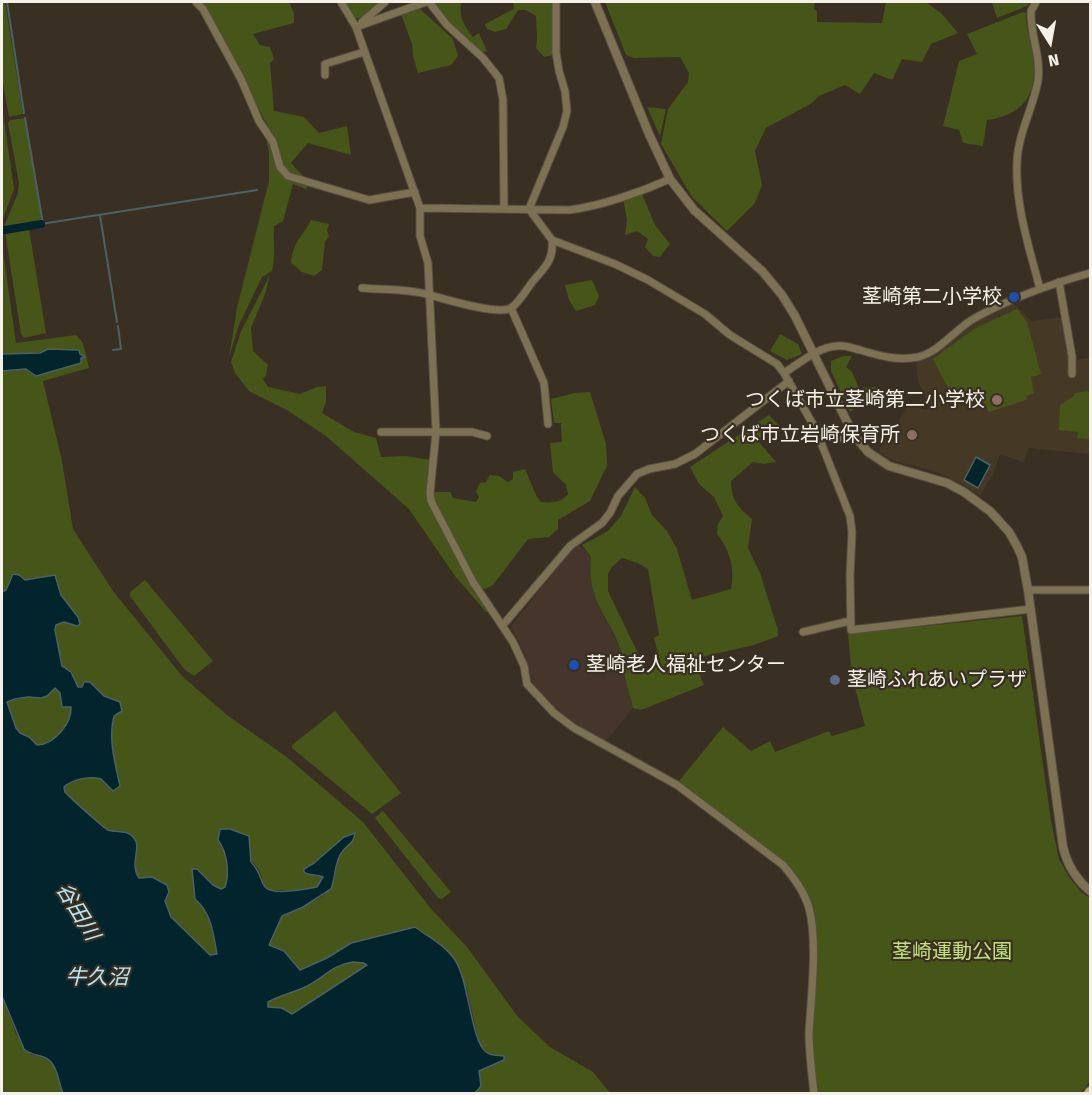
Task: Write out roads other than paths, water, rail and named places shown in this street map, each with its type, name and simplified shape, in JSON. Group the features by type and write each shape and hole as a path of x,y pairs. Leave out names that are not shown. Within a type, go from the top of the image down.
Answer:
{"street":[{"path":"196,2 203,9 241,79 259,121 273,142 280,167 288,176 369,200 415,192"},
{"path":"341,2 356,27 420,208 420,236 428,264 436,432 430,493 434,508 473,582 503,625 519,654 527,684 554,713 574,728 677,785 783,864 795,879 804,894 812,924 813,965 809,1036 814,1094"},
{"path":"356,27 385,2"},
{"path":"356,27 427,2 447,25 483,58 499,78 503,100 504,208"},
{"path":"529,209 563,127 567,111 565,91 557,61 556,2"},
{"path":"596,2 649,134 670,179 694,210 751,260 773,284 795,316 852,434 868,452 889,466 947,483 964,492 991,512 1009,532 1017,546 1031,609 1062,847 1077,877 1090,891"},
{"path":"1036,2 1031,11 1031,17 1038,54 1038,78 1019,146 1017,182 1018,198 1040,289"},
{"path":"325,75 325,64 364,52"},
{"path":"420,208 569,210 654,186 670,179"},
{"path":"362,288 429,296 494,310 510,308 546,265 553,252 552,240 529,209"},
{"path":"552,240 615,264 678,297 705,314 730,335 777,364 784,373 816,430 842,494 851,524 851,630 1031,609"},
{"path":"784,373 813,354 839,345 892,358 922,356 934,350 973,319 1040,289 1090,273"},
{"path":"1059,282 1072,356 1072,374"},
{"path":"510,308 544,383 548,424"},
{"path":"503,625 570,546 602,523 618,496 637,474 675,464 695,454 789,381"},
{"path":"816,430 821,435 835,439 852,434"},
{"path":"381,432 472,432 487,436"},
{"path":"1028,590 1090,590"},
{"path":"803,632 850,621"}],"water":[{"path":"48,349 79,350 80,354 85,357 81,358 81,363 36,376 26,369 2,371 2,354 40,353"},
{"path":"976,457 990,465 978,488 964,480"},
{"name":"牛久沼","path":"13,574 25,580 55,575 61,595 78,617 80,624 77,626 64,622 56,625 62,666 71,672 78,687 82,687 84,682 90,682 104,696 120,702 122,711 114,716 112,733 120,786 113,791 101,779 86,778 68,784 64,787 65,792 108,830 125,832 134,838 137,846 136,873 139,878 152,877 167,885 169,892 165,901 171,917 210,955 217,954 208,917 195,899 192,869 197,869 213,885 221,889 225,887 227,869 224,850 218,840 220,829 230,829 249,836 251,862 257,869 265,887 275,891 317,887 323,877 306,873 304,869 344,837 355,833 352,841 339,856 331,889 303,907 282,916 269,945 284,951 300,970 327,958 351,943 415,927 436,942 451,955 460,970 473,1024 481,1046 490,1054 504,1056 504,1060 479,1071 481,1086 475,1093 63,1093 50,1061 24,1049 2,996 2,592 6,590","holes":["55,688 60,693 62,707 71,707 71,713 61,732 50,741 37,745 16,728 7,702 28,697 41,698 47,696","353,962 367,965 292,1014 282,1008 268,1007 268,1002 310,985 333,969"]}],"waterway":[{"path":"7,2 24,113"},
{"path":"25,118 43,224"},
{"path":"41,224 257,190"},
{"path":"100,215 117,322"},
{"path":"5,230 41,224"},
{"path":"113,350 121,349 118,326"}],"place":[{"name":"茎崎第二小学校","path":"1014,297"},
{"name":"つくば市立茎崎第二小学校","path":"997,400"},
{"name":"つくば市立岩崎保育所","path":"912,435"},
{"name":"茎崎老人福祉センター","path":"574,665"},
{"name":"茎崎ふれあいプラザ","path":"835,680"}],"water label":[{"name":"谷田川","path":"77,912"}],"park label":[{"name":"茎崎運動公園","path":"952,952"}]}
